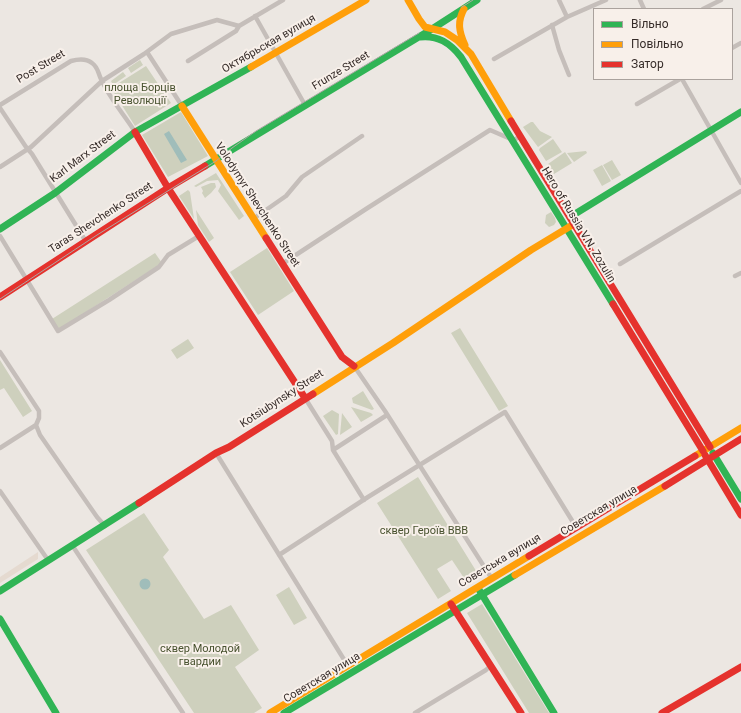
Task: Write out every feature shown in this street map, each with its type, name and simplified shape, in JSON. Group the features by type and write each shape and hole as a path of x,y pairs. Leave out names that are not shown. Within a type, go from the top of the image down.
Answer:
{"main road":[{"name":"Октябрьская вулиця","path":"182,106 366,0"},
{"path":"408,0 424,26 432,29"},
{"name":"Frunze Street","path":"215,160 432,29 477,0"},
{"path":"464,8 458,19 458,25 462,38 471,54"},
{"name":"Hero of Russia V.N. Zozulin","path":"432,29 437,29 447,34 461,43 471,54 741,499"},
{"name":"Hero of Russia V.N. Zozulin","path":"416,38 426,36 438,38 445,41 457,50 741,515"},
{"name":"Karl Marx Street","path":"0,229 55,193 135,132 182,106"},
{"name":"Volodymyr Shevchenko Street","path":"182,106 215,160 344,360 354,366"},
{"name":"Kotsiubynsky Street","path":"0,592 354,366 394,343 566,228 572,221 710,130 741,112"},
{"name":"Post Street","path":"135,132 168,188 305,398"},
{"name":"Taras Shevchenko Street","path":"0,297 85,240 215,160"},
{"name":"Совєтська вулиця","path":"480,591 492,579 741,428"},
{"name":"Советская улица","path":"284,713 453,607 707,459 715,456 741,439"},
{"path":"480,591 554,713"},
{"path":"270,713 348,666 453,607 521,713"},
{"path":"0,619 56,713"},
{"path":"662,713 741,667"}],"street":[{"path":"188,61 236,31 238,26 283,0"},
{"path":"559,0 567,17"},
{"path":"494,59 567,17 606,0"},
{"path":"705,0 705,8 721,0"},
{"path":"255,16 305,105"},
{"path":"0,167 28,150 102,81 147,52 171,34 218,20 238,26"},
{"path":"552,25 559,50 569,75"},
{"name":"Volodymyr Shevchenko Street","path":"147,52 182,106"},
{"name":"Post Street","path":"0,105 71,61 76,59 86,60 94,64 102,81 135,132"},
{"path":"637,104 679,80"},
{"path":"682,80 741,183"},
{"path":"0,108 85,240"},
{"path":"282,264 490,130 513,140 520,137"},
{"path":"253,219 286,196 302,177 362,136"},
{"path":"620,264 741,191"},
{"path":"0,236 58,331 159,267 168,255 199,236"},
{"path":"735,276 741,273"},
{"path":"0,352 39,411 39,418 36,425 0,448"},
{"path":"354,366 388,415 492,579"},
{"path":"305,398 332,441 333,450 364,500"},
{"path":"279,555 505,412 576,527"},
{"path":"333,450 388,415"},
{"path":"36,425 37,430 48,447 104,526"},
{"path":"216,454 348,666"},
{"path":"0,491 48,560"},
{"path":"72,545 183,713"},
{"path":"415,713 491,666"}],"green space":[{"path":"140,60 143,65 131,73 128,68"},
{"name":"площа Борців Революції","path":"146,66 171,103 135,126 111,88"},
{"path":"123,72 126,76 113,85 111,81"},
{"path":"181,112 208,156 168,177 142,135"},
{"path":"533,122 540,131 552,137 538,147 523,127"},
{"path":"553,139 562,152 546,161 539,150"},
{"path":"586,151 587,153 574,162 567,153"},
{"path":"565,152 572,163 554,174 548,164"},
{"path":"612,160 621,175 612,180 603,165"},
{"path":"602,165 611,181 602,186 593,170"},
{"path":"216,173 244,216 239,220 218,191 221,185 218,180 207,181 196,187 194,186"},
{"path":"215,183 216,187 205,198 201,187"},
{"path":"188,190 190,192 194,219 179,196"},
{"path":"196,210 214,238 209,242 198,225"},
{"path":"551,212 556,222 554,225 549,227 545,223 546,215"},
{"path":"267,248 294,291 258,315 230,272"},
{"path":"155,253 162,263 58,330 52,319"},
{"path":"460,328 508,406 499,411 451,333"},
{"path":"188,339 194,348 177,359 171,350"},
{"path":"0,360 32,411 23,417 4,388 0,390"},
{"path":"363,391 374,409 372,410 353,403 352,398"},
{"path":"351,407 371,413 373,415 361,422"},
{"path":"332,410 339,414 338,434 336,435 323,416"},
{"path":"342,413 352,427 340,435"},
{"name":"сквер Героїв ВВВ","path":"418,477 478,574 466,581 452,560 437,569 451,591 438,599 377,503"},
{"name":"сквер Молодой гвардии","path":"144,513 169,550 163,557 204,619 231,605 259,650 235,667 262,708 254,713 194,713 86,550"},
{"path":"289,587 307,618 294,625 276,595"},
{"path":"482,604 549,713 529,713 467,613"}],"shaded area":[{"path":"38,552 38,559 0,583 0,577"}],"water":[{"path":"169,131 187,160 181,163 164,134"},
{"path":"143,579 147,579 149,580 149,588 143,589 140,586 140,582"}],"tram line":[{"path":"462,7 473,0"},
{"path":"0,299 97,235 216,161 256,131 419,33"}],"traffic: fast":[{"path":"205,166 432,29 477,0"},
{"path":"420,37 432,37 443,41 461,57 613,304"},
{"path":"0,229 55,193 135,132 251,67"},
{"path":"570,217 741,112"},
{"path":"713,453 741,499"},
{"path":"0,591 139,503"},
{"path":"284,713 515,575"},
{"path":"478,588 554,713"},
{"path":"0,619 56,713"}],"traffic: slow":[{"path":"251,67 366,0"},
{"path":"408,0 425,27 445,32 457,40 471,54 511,121"},
{"path":"464,9 460,18 460,27 461,36 465,45"},
{"path":"182,106 266,238"},
{"path":"313,394 393,343 531,250 574,224"},
{"path":"695,456 741,428"},
{"path":"515,575 665,486"},
{"path":"270,713 529,556"}],"traffic: jam":[{"path":"511,121 710,447"},
{"path":"135,132 168,188 305,398"},
{"path":"0,297 168,188 205,166"},
{"path":"266,238 342,357 354,366"},
{"path":"613,304 703,451"},
{"path":"139,503 216,453 229,447 313,394"},
{"path":"665,486 741,439"},
{"path":"705,455 741,515"},
{"path":"529,556 695,456"},
{"path":"451,604 521,713"},
{"path":"662,713 741,667"}]}
